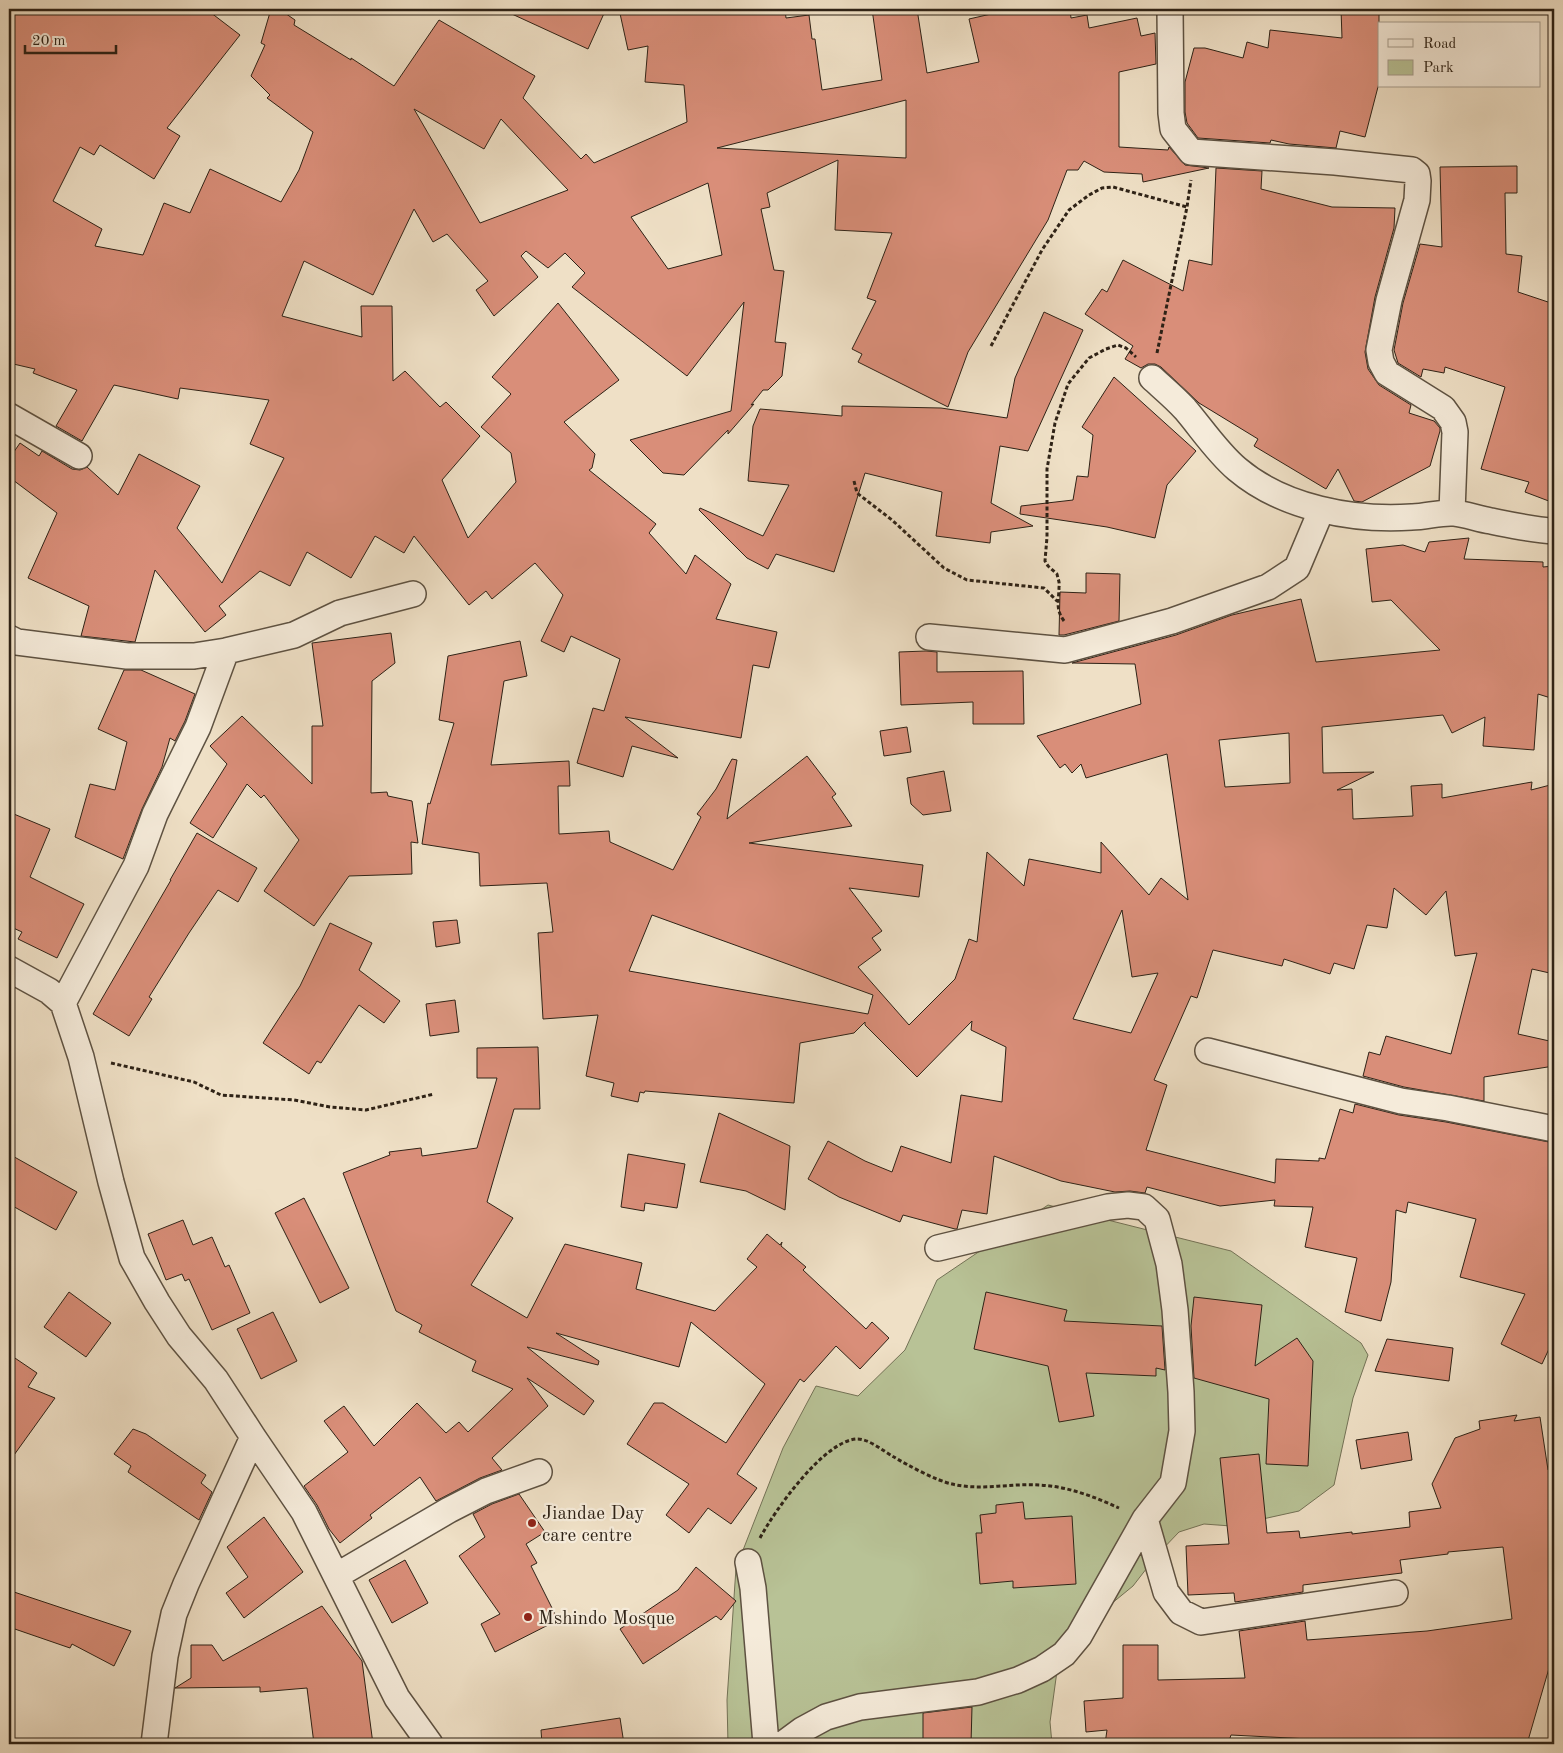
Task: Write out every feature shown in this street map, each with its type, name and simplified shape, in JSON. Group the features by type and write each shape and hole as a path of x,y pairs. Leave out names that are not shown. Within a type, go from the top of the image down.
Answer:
{"street":[{"path":"1170,9 1171,113 1173,129 1191,152 1335,162 1412,170 1417,174 1417,200 1389,300 1379,350 1381,362 1387,373 1443,408 1453,422 1455,432 1452,512"},
{"path":"1152,378 1184,408 1208,439 1237,469 1262,486 1294,502 1321,511 1360,516 1412,518 1452,512 1489,521 1554,531"},
{"path":"9,416 79,456"},
{"path":"929,637 1065,650 1172,621 1268,587 1297,568 1321,511"},
{"path":"9,638 18,642 127,656 194,656 226,651 294,635 340,613 413,594"},
{"path":"63,1003 136,866 155,814 198,727 226,651"},
{"path":"9,969 49,991 63,1003 81,1057 110,1182 132,1258 157,1302 180,1336 216,1380 304,1512 397,1698 430,1744"},
{"path":"1208,1051 1400,1101 1448,1108 1554,1130"},
{"path":"783,1744 802,1730 826,1717 852,1710 978,1692 1018,1680 1042,1669 1064,1654 1079,1636 1145,1519 1172,1483 1182,1432 1181,1392 1175,1310 1169,1264 1156,1219 1144,1208 1128,1205 1108,1207 938,1248"},
{"path":"154,1744 165,1656 174,1614 253,1438"},
{"path":"336,1576 449,1510 486,1491 539,1472"},
{"path":"1145,1519 1166,1592 1181,1612 1202,1622 1395,1593"},
{"path":"748,1562 753,1588 766,1744"}],"path":[{"path":"1152,378 1188,207 1194,165 1191,152"},
{"path":"991,346 1042,250 1069,210 1089,195 1102,188 1113,187 1188,207"},
{"path":"1091,643 1067,625 1061,616 1057,601 1060,587 1057,574 1045,561 1048,537 1047,469 1055,423 1068,384 1089,358 1106,349 1118,346 1126,348 1152,378"},
{"path":"854,481 856,493 892,520 944,568 967,580 1044,588 1057,601"},
{"path":"81,1057 194,1082 221,1094 294,1100 330,1107 366,1110 434,1094"},
{"path":"748,1562 769,1522 801,1479 838,1445 857,1439 866,1441 906,1464 950,1484 965,1486 1039,1485 1059,1487 1102,1500 1145,1519"}],"green space":[{"path":"1048,1205 1231,1251 1361,1343 1368,1355 1353,1398 1334,1485 1299,1511 1231,1526 1204,1524 1179,1532 1157,1555 1133,1586 1100,1613 1057,1671 1050,1722 1052,1744 728,1744 727,1700 736,1568 783,1448 816,1386 858,1396 905,1350 937,1280"}],"building":[{"path":"9,9 206,9 240,35 167,128 180,136 154,179 100,145 94,155 80,147 53,201 102,229 95,246 143,255 164,203 190,213 210,169 281,202 299,170 313,132 267,98 270,95 251,76 265,45 261,43 271,9 279,9 295,20 294,25 351,60 351,58 394,86 439,20 535,76 523,98 581,159 586,154 594,163 687,122 684,85 645,82 648,46 628,50 619,9 785,9 786,18 809,15 812,39 815,39 822,90 882,80 872,9 917,9 927,73 979,62 969,19 1013,9 1070,9 1071,18 1087,15 1089,28 1137,18 1141,36 1155,33 1156,64 1119,72 1119,147 1168,150 1169,147 1185,165 1209,168 1143,182 1142,174 1104,172 1084,161 1078,170 1067,170 1048,220 968,352 948,407 858,362 862,354 852,349 876,301 867,298 892,233 835,230 838,160 767,193 770,207 761,209 774,270 784,271 775,342 786,343 782,376 768,390 763,390 751,405 754,404 728,434 728,430 684,475 663,473 630,440 731,411 744,302 687,376 572,287 585,273 565,253 548,268 526,251 521,256 538,277 494,316 476,290 488,281 447,234 433,242 414,209 373,295 304,261 282,316 362,337 361,306 392,306 393,381 405,371 440,407 446,402 480,436 442,480 468,538 516,482 511,453 481,427 511,394 492,377 558,303 619,380 564,422 595,454 592,468 589,470 656,524 649,533 686,574 695,555 731,584 716,619 777,632 769,668 753,665 741,738 625,717 678,758 632,746 623,777 577,763 593,708 604,711 620,659 571,636 564,652 541,641 563,595 535,563 492,599 486,591 469,605 414,536 404,553 375,536 351,578 307,552 290,586 260,571 219,606 226,615 205,632 155,570 135,642 81,636 89,606 28,578 57,513 9,477 9,459 20,443 39,456 42,451 72,469 80,470 87,467 118,495 139,454 200,486 177,528 222,583 284,458 250,444 269,400 180,388 178,399 114,385 82,441 56,426 77,390 33,373 35,369 9,363 9,258 13,238 9,235","holes":["906,100 906,158 717,148","414,109 484,149 501,119 568,190 480,223","708,183 722,255 668,269 631,217"]},
{"path":"501,9 606,9 588,49"},
{"path":"1341,9 1379,9 1378,87 1365,137 1340,131 1336,148 1289,144 1271,140 1270,143 1198,138 1187,123 1185,82 1194,48 1205,48 1243,58 1247,42 1268,48 1270,30 1342,38"},
{"path":"1517,166 1517,193 1505,193 1506,254 1522,256 1518,292 1554,304 1554,503 1525,492 1529,482 1481,469 1505,387 1445,367 1444,373 1423,369 1421,377 1398,363 1394,350 1403,303 1420,244 1442,247 1440,167"},
{"path":"1216,168 1262,171 1261,189 1332,207 1395,208 1394,228 1375,297 1365,352 1368,369 1379,385 1411,405 1409,413 1434,421 1440,428 1430,466 1362,502 1354,501 1338,469 1326,489 1254,446 1258,439 1199,403 1161,367 1155,364 1148,364 1141,368 1125,359 1133,346 1085,314 1102,289 1107,292 1123,260 1183,291 1189,260 1212,265"},
{"path":"1044,312 1083,330 1028,451 1000,446 991,503 1033,526 991,532 990,543 936,536 942,492 865,473 834,572 776,554 768,569 747,558 699,510 700,508 763,536 789,485 748,481 753,426 760,409 842,416 842,406 941,408 1007,418 1015,378"},
{"path":"1114,377 1196,451 1167,485 1155,538 1107,527 1020,514 1021,506 1073,500 1077,476 1088,477 1093,435 1082,427"},
{"path":"1469,538 1464,559 1543,562 1543,567 1554,566 1554,699 1538,694 1534,750 1483,746 1485,717 1452,733 1443,715 1322,727 1323,773 1374,772 1337,790 1352,789 1353,819 1413,816 1411,786 1442,784 1442,798 1532,782 1531,790 1554,784 1554,974 1532,969 1518,1034 1554,1042 1554,1066 1484,1077 1484,1101 1404,1087 1363,1076 1369,1052 1380,1055 1386,1036 1451,1054 1477,953 1455,956 1446,891 1426,915 1394,888 1387,928 1367,925 1354,969 1334,963 1330,974 1284,959 1282,966 1213,950 1197,998 1191,996 1154,1080 1167,1085 1146,1150 1275,1183 1276,1159 1319,1161 1319,1158 1325,1159 1340,1109 1353,1113 1355,1104 1399,1115 1554,1143 1554,1338 1542,1364 1501,1344 1525,1294 1460,1277 1476,1219 1408,1202 1406,1213 1396,1210 1391,1282 1381,1321 1345,1312 1357,1258 1305,1247 1313,1207 1274,1206 1275,1200 1220,1206 1147,1187 1145,1193 1115,1192 1061,1181 994,1156 987,1214 962,1210 957,1229 955,1229 903,1215 900,1222 839,1197 808,1179 828,1141 865,1161 892,1172 901,1146 951,1163 961,1095 1002,1102 1006,1047 971,1030 972,1021 917,1077 865,1025 865,1022 854,1033 800,1043 794,1103 645,1091 644,1093 640,1092 638,1102 611,1096 614,1083 586,1076 598,1015 543,1019 538,933 553,932 547,883 480,886 479,853 422,844 428,803 430,804 454,723 439,720 448,656 520,641 527,676 504,681 491,765 569,761 570,786 558,786 559,834 609,831 610,842 673,870 701,817 697,814 716,789 732,759 737,760 727,819 807,756 836,794 832,797 852,826 749,843 923,865 919,897 849,888 882,931 872,938 881,950 858,967 909,1025 955,979 969,939 977,942 987,852 1024,886 1029,859 1101,873 1101,842 1149,895 1161,878 1188,900 1167,754 1086,778 1081,764 1072,773 1065,764 1060,768 1037,736 1141,704 1135,664 1072,663 1176,635 1232,615 1301,599 1316,662 1440,650 1391,600 1372,602 1366,549 1403,545 1425,552 1429,542","holes":["1289,733 1290,783 1225,787 1219,740","1122,910 1132,977 1158,973 1131,1033 1073,1019","652,915 873,995 868,1014 629,971"]},
{"path":"1086,573 1120,574 1119,621 1059,635 1060,592 1086,593"},
{"path":"391,633 395,663 372,681 371,793 387,792 388,796 412,801 418,843 411,842 412,874 349,876 314,926 264,891 299,840 264,795 261,798 247,784 213,838 190,823 227,764 210,746 242,716 312,784 312,726 323,726 312,643"},
{"path":"899,652 937,652 937,672 1023,671 1024,724 973,724 973,702 901,705"},
{"path":"124,670 141,670 195,694 175,741 170,738 162,767 142,809 123,859 75,837 90,784 115,790 127,742 98,729"},
{"path":"907,727 911,752 884,756 880,731"},
{"path":"944,771 951,811 923,815 911,804 907,778"},
{"path":"9,812 50,829 30,877 84,904 57,958 18,939 22,932 9,926"},
{"path":"197,833 257,868 238,902 218,890 149,997 152,999 129,1036 93,1014"},
{"path":"457,920 460,943 436,947 433,922"},
{"path":"330,923 372,943 359,970 400,1001 384,1023 359,1005 321,1063 317,1061 309,1074 263,1043 300,986"},
{"path":"455,1000 459,1032 430,1036 426,1004"},
{"path":"538,1047 540,1109 514,1109 487,1202 513,1218 471,1285 527,1318 565,1244 642,1263 636,1289 715,1311 757,1267 747,1259 767,1234 780,1245 782,1242 781,1246 806,1267 803,1270 866,1329 872,1322 889,1338 860,1369 836,1346 804,1382 800,1379 737,1474 757,1488 731,1524 708,1508 689,1533 666,1515 689,1484 627,1444 654,1403 663,1403 726,1443 765,1384 691,1322 679,1367 556,1333 599,1361 598,1365 527,1347 594,1401 584,1415 527,1378 548,1406 492,1458 502,1470 480,1478 436,1501 420,1477 370,1515 372,1518 340,1543 329,1529 317,1505 304,1486 348,1452 324,1421 344,1406 374,1446 417,1403 446,1433 459,1422 468,1432 513,1389 472,1371 476,1361 419,1332 422,1325 396,1311 343,1173 390,1155 389,1152 421,1148 422,1156 477,1148 497,1078 477,1078 477,1048"},
{"path":"719,1113 790,1146 785,1210 746,1191 700,1182"},
{"path":"9,1154 77,1192 56,1230 9,1204"},
{"path":"628,1154 685,1164 677,1208 645,1203 644,1211 621,1207"},
{"path":"304,1198 349,1288 320,1303 275,1213"},
{"path":"183,1220 193,1245 212,1237 225,1267 229,1265 250,1313 212,1330 189,1279 185,1281 182,1274 166,1280 148,1234"},
{"path":"69,1292 111,1323 86,1357 44,1327"},
{"path":"986,1292 1067,1310 1064,1321 1162,1326 1165,1370 1156,1368 1156,1376 1086,1373 1094,1416 1059,1422 1048,1366 974,1349"},
{"path":"1194,1297 1262,1305 1255,1366 1297,1338 1313,1361 1308,1466 1266,1464 1269,1399 1194,1378 1191,1326"},
{"path":"273,1312 297,1361 261,1379 237,1329"},
{"path":"1387,1339 1453,1348 1449,1381 1375,1371"},
{"path":"9,1354 37,1373 28,1387 55,1398 9,1462"},
{"path":"1517,1415 1514,1421 1540,1417 1548,1470 1554,1469 1554,1651 1527,1744 1329,1744 1329,1740 1231,1735 1228,1744 1105,1744 1107,1730 1086,1732 1084,1701 1123,1698 1123,1645 1158,1645 1158,1680 1245,1678 1239,1631 1305,1621 1307,1640 1427,1631 1512,1619 1503,1547 1448,1552 1448,1554 1400,1560 1402,1573 1303,1585 1303,1592 1235,1602 1234,1593 1188,1595 1186,1546 1229,1544 1220,1458 1259,1454 1267,1533 1299,1531 1300,1538 1410,1527 1409,1512 1441,1508 1432,1484 1455,1438 1480,1429 1479,1421"},
{"path":"133,1429 146,1434 206,1475 201,1483 212,1492 199,1520 128,1472 131,1466 114,1454"},
{"path":"1408,1432 1412,1460 1361,1469 1356,1440"},
{"path":"519,1494 545,1532 526,1544 537,1563 531,1566 558,1620 495,1652 481,1624 500,1614 459,1556 485,1537 473,1514 492,1504"},
{"path":"1023,1502 1025,1519 1072,1516 1076,1584 1013,1588 1013,1581 980,1584 976,1533 982,1533 980,1515 996,1513 996,1505"},
{"path":"264,1517 303,1572 244,1618 226,1593 248,1577 227,1547"},
{"path":"405,1560 428,1603 392,1623 369,1580"},
{"path":"696,1567 736,1601 721,1620 716,1616 643,1664 620,1629 678,1590"},
{"path":"14,1592 131,1631 114,1666 72,1644 70,1648 9,1627 9,1608"},
{"path":"322,1606 362,1661 373,1744 314,1744 307,1688 260,1692 260,1687 175,1688 191,1678 191,1645 212,1645 223,1661"},
{"path":"972,1707 971,1744 923,1744 923,1713"},
{"path":"620,1718 624,1744 542,1744 541,1730"}],"place":[{"name":"Jiandae Day care centre","path":"532,1523"},
{"name":"Mshindo Mosque","path":"528,1617"}]}
